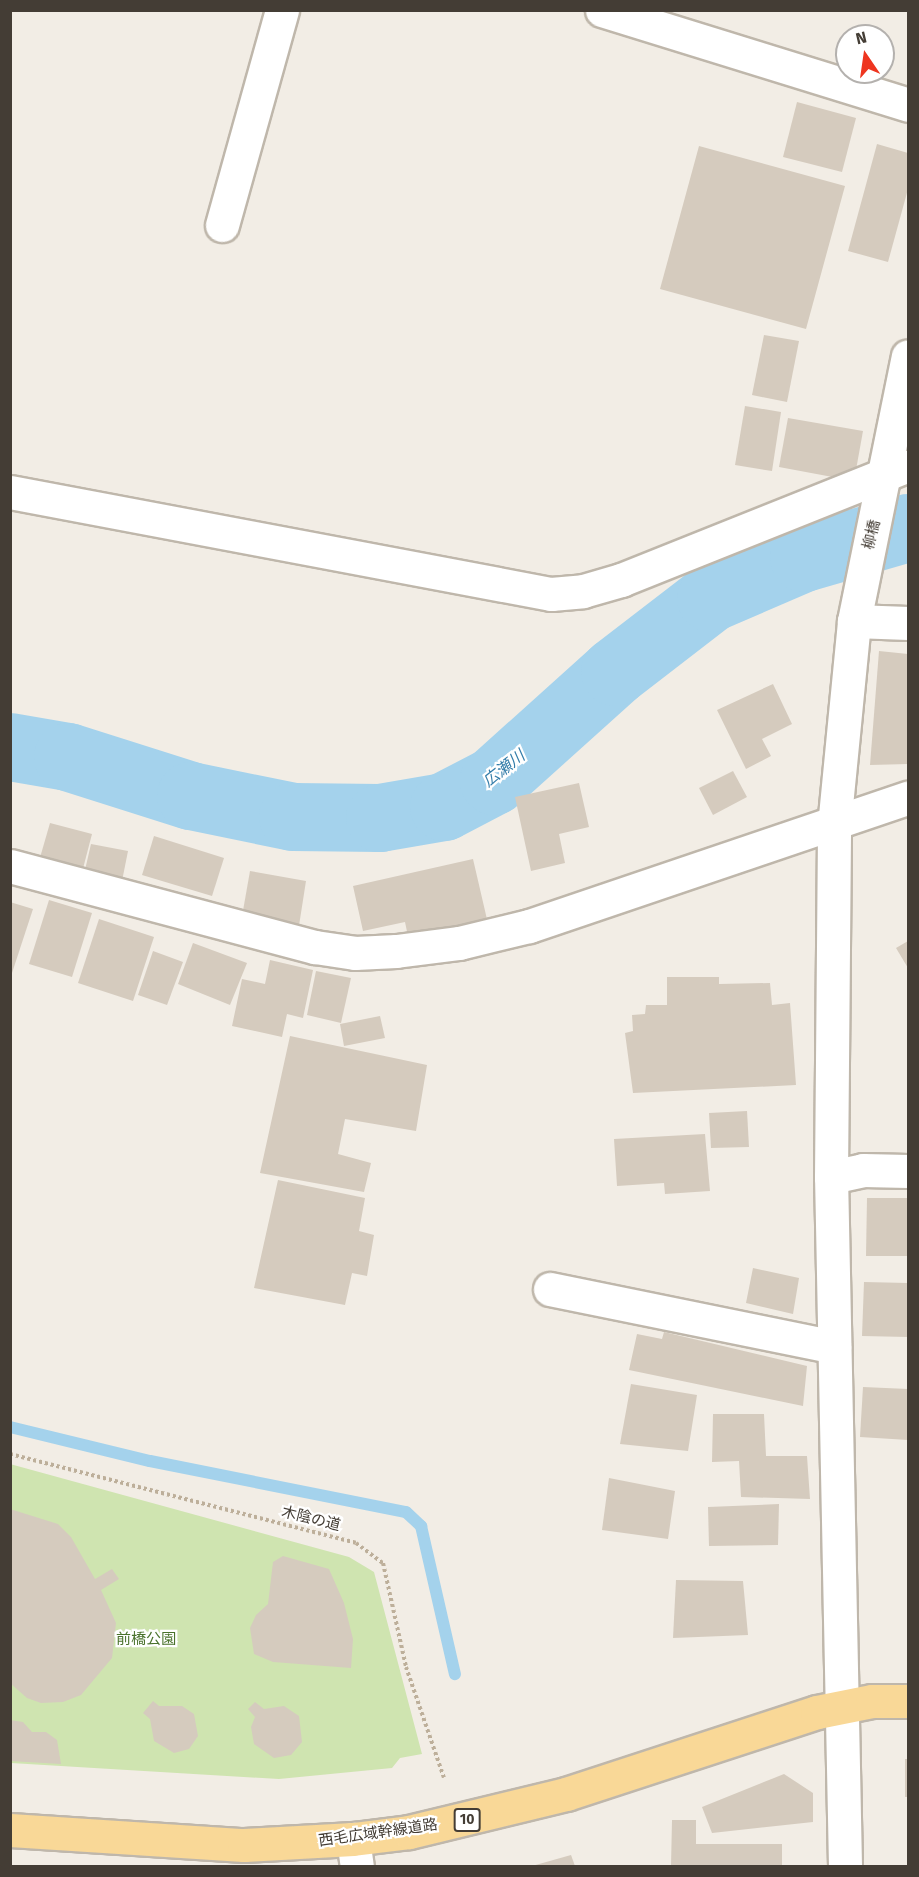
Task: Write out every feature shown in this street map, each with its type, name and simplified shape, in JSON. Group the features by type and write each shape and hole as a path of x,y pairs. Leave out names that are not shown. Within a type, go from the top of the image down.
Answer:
{"main road":[{"name":"西毛広域幹線道路","path":"10,1830 186,1844 355,1853 492,1815 842,1707 909,1701"}],"street":[{"path":"222,225 282,10"},
{"path":"602,10 909,105"},
{"name":"柳橋","path":"844,1866 831,1177 834,826 854,621 862,574 892,478 909,356"},
{"path":"10,492 550,594 583,591 621,580 892,478"},
{"path":"854,621 909,622"},
{"path":"10,866 315,947 355,953 396,951 459,943 529,926 834,826 909,798"},
{"path":"831,1177 863,1170 909,1171"},
{"path":"550,1289 834,1347"}],"path":[{"name":"木陰の道","path":"10,1454 356,1543 365,1549 383,1563 406,1668 444,1778"}],"green space":[{"name":"前橋公園","path":"10,1464 349,1557 374,1572 422,1754 400,1758 392,1768 279,1779 11,1763"}],"building":[{"path":"797,102 856,118 842,172 783,157"},
{"path":"877,144 908,153 908,189 888,262 848,251"},
{"path":"699,146 845,186 806,329 660,289"},
{"path":"764,335 799,341 787,402 752,395"},
{"path":"745,406 781,412 772,471 735,465"},
{"path":"788,418 863,431 854,481 779,467"},
{"path":"879,651 908,654 908,764 870,765"},
{"path":"773,684 792,724 762,739 771,756 746,769 717,710"},
{"path":"733,771 747,797 713,815 699,788"},
{"path":"579,783 589,827 559,834 565,863 531,871 515,797"},
{"path":"50,823 92,834 80,880 37,868"},
{"path":"154,836 224,858 212,896 142,875"},
{"path":"91,844 128,851 120,891 82,883"},
{"path":"473,859 489,928 410,946 405,922 363,931 353,886"},
{"path":"250,871 306,881 298,932 241,922"},
{"path":"49,900 92,913 72,977 29,964"},
{"path":"10,902 33,909 11,976 10,976"},
{"path":"99,919 154,937 133,1001 78,983"},
{"path":"908,941 908,968 896,948"},
{"path":"193,943 247,963 230,1005 178,984"},
{"path":"153,951 183,962 167,1005 138,995"},
{"path":"270,960 313,970 303,1018 287,1014 282,1037 232,1026 242,979 265,984"},
{"path":"316,971 351,978 341,1023 307,1015"},
{"path":"667,977 719,977 719,984 770,983 772,1005 790,1003 796,1085 633,1093 625,1033 633,1031 632,1015 645,1014 646,1005 667,1005"},
{"path":"380,1016 385,1038 344,1046 340,1024"},
{"path":"290,1036 427,1065 416,1131 345,1119 338,1154 371,1163 364,1192 260,1173"},
{"path":"747,1111 749,1147 711,1148 709,1113"},
{"path":"705,1134 710,1191 665,1194 664,1183 617,1186 614,1139"},
{"path":"278,1180 365,1198 359,1231 374,1235 367,1276 352,1273 345,1305 254,1288"},
{"path":"867,1198 908,1198 908,1256 866,1256"},
{"path":"753,1268 799,1278 793,1314 746,1303"},
{"path":"864,1282 908,1283 908,1337 862,1336"},
{"path":"664,1332 807,1366 803,1406 629,1370 637,1334 662,1339"},
{"path":"631,1384 697,1395 688,1451 620,1444"},
{"path":"863,1387 908,1389 908,1440 860,1437"},
{"path":"713,1414 764,1414 766,1456 807,1456 810,1499 741,1497 739,1461 712,1462"},
{"path":"609,1478 675,1491 668,1539 602,1530"},
{"path":"779,1504 778,1545 709,1546 708,1507"},
{"path":"10,1509 58,1524 71,1537 95,1579 112,1569 119,1579 101,1590 116,1623 112,1658 81,1695 63,1702 41,1703 27,1698 10,1683"},
{"path":"283,1556 329,1569 344,1603 353,1639 351,1668 273,1662 254,1654 250,1628 256,1615 268,1604 273,1562"},
{"path":"676,1580 743,1581 748,1635 673,1638"},
{"path":"153,1701 159,1706 182,1706 194,1714 198,1736 189,1749 174,1753 154,1741 150,1719 143,1713"},
{"path":"255,1702 264,1709 284,1706 299,1716 302,1742 291,1755 274,1758 254,1744 251,1727 255,1717 248,1709"},
{"path":"10,1720 23,1722 32,1732 46,1732 57,1740 61,1764 10,1761"},
{"path":"905,1759 908,1759 908,1797 905,1797"},
{"path":"784,1774 813,1793 813,1822 712,1833 702,1807"},
{"path":"672,1820 696,1820 696,1844 782,1844 782,1866 671,1866"},
{"path":"571,1855 575,1866 532,1866"}],"waterway":[{"name":"広瀬川","path":"10,747 68,757 191,796 293,817 380,818 444,807 494,781 615,672 711,598 804,558 908,528"},
{"path":"10,1427 150,1461 406,1512 421,1526 455,1674"}]}
